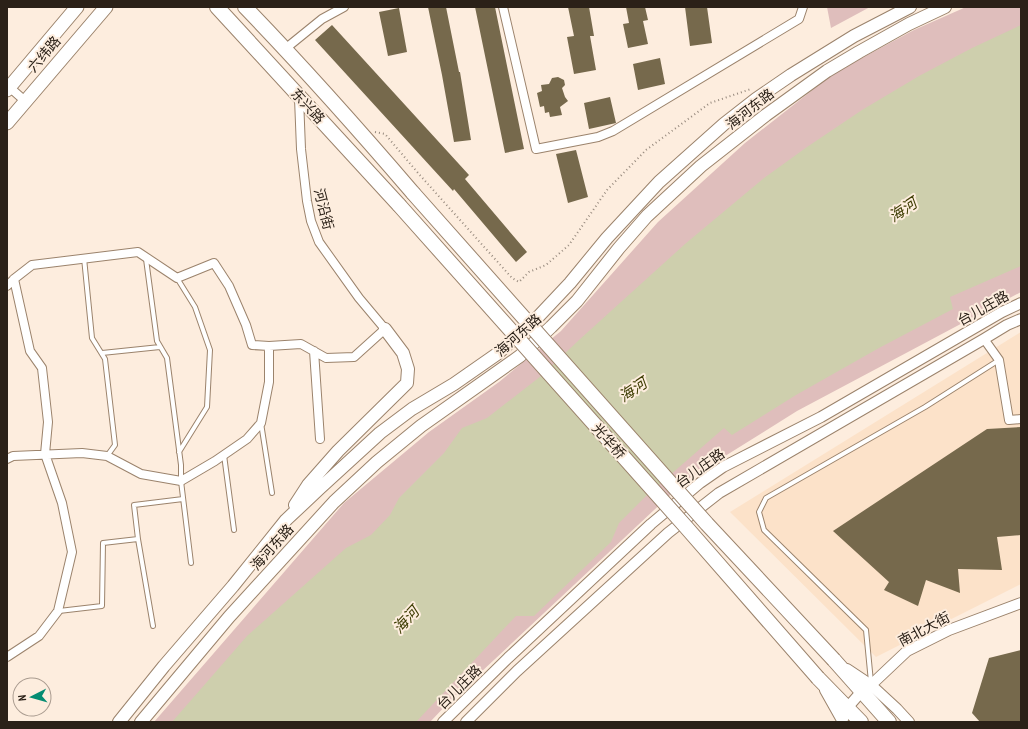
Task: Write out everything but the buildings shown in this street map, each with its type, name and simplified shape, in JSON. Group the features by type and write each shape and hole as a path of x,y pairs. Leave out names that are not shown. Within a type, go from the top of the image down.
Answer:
{"highway":[{"name":"东兴路","path":"217,7 399,205"},
{"name":"东兴路","path":"245,7 285,49 413,193"},
{"name":"光华桥","path":"413,193 707,524 834,660 866,688 889,722"},
{"name":"光华桥","path":"399,205 686,527 818,678 861,722"}],"main road":[{"name":"六纬路","path":"8,88 77,7"},
{"name":"六纬路","path":"7,123 106,7"},
{"name":"海河东路","path":"119,722 164,666 233,586 286,520 380,433 412,409 454,384 498,354 538,317 570,283 607,238 658,182 724,124 756,99 791,75 854,36 910,7"},
{"name":"海河东路","path":"141,722 229,617 334,502 377,462 421,426 520,356 577,301 619,248 647,216 701,166 766,115 827,71 909,24 945,7"},
{"path":"286,520 308,485 318,473 338,451 407,383 408,369 403,353 385,329"}],"street":[{"path":"285,49 322,19 344,7"},
{"path":"503,7 536,149 598,137 613,131 799,19 803,7"},
{"path":"8,88 25,101"},
{"name":"河沿街","path":"299,97 302,157 311,221 319,242 358,298 385,329"},
{"path":"7,286 32,265 138,252 177,278 214,263 229,286 246,325 252,345 269,346 301,344 326,358 354,357 385,329"},
{"path":"7,657 39,636 58,611 72,552 62,503 45,454 48,422 42,368 30,351 14,279"},
{"name":"台儿庄路","path":"443,722 508,658 651,524 700,483 723,467 821,417 1002,312 1021,303"},
{"name":"台儿庄路","path":"466,722 517,671 668,533 719,493 1007,325 1021,319"},
{"path":"984,339 999,360 1009,420 1021,419"},
{"path":"9,455 82,453 108,456 141,474 181,481 215,461 247,439 261,423 269,382 269,346"},
{"path":"314,351 320,439"},
{"name":"南北大街","path":"842,722 848,707 866,688 907,651 949,630 1021,603"},
{"path":"818,678 842,722"},
{"path":"866,688 897,709 909,722"}],"lane":[{"path":"146,257 157,341 167,358 181,465 181,481 191,563"},
{"path":"84,258 92,338 105,359 115,445 108,456"},
{"path":"177,278 196,307 210,350 206,407 179,452"},
{"path":"102,353 160,347"},
{"path":"866,688 866,630 764,530 759,512 766,498 925,407 999,360"},
{"path":"261,423 272,493"},
{"path":"224,455 234,530"},
{"path":"153,626 138,539 134,505 183,499"},
{"path":"58,611 102,606 103,544 138,539"}],"path":[{"path":"366,139 376,131 385,134 512,278 519,282 529,272 546,265 568,245 607,190 646,150 710,103 754,88"}],"shaded area":[{"path":"827,7 870,7 831,28"},
{"path":"966,7 1021,7 1021,292 797,411 685,481 449,702 430,722 154,722 344,503 429,432 499,382 561,331 658,222 745,143 834,73 914,30"},
{"path":"1021,332 1021,584 876,657 730,512"}],"water":[{"name":"海河","path":"1021,25 1021,266 950,297 953,309 879,348 796,395 732,435 724,428 646,496 619,523 611,542 534,616 516,616 416,722 172,722 247,636 346,548 371,535 390,515 399,498 444,453 462,428 487,418 541,376 685,244 764,178 862,110 919,76 972,48"}]}
